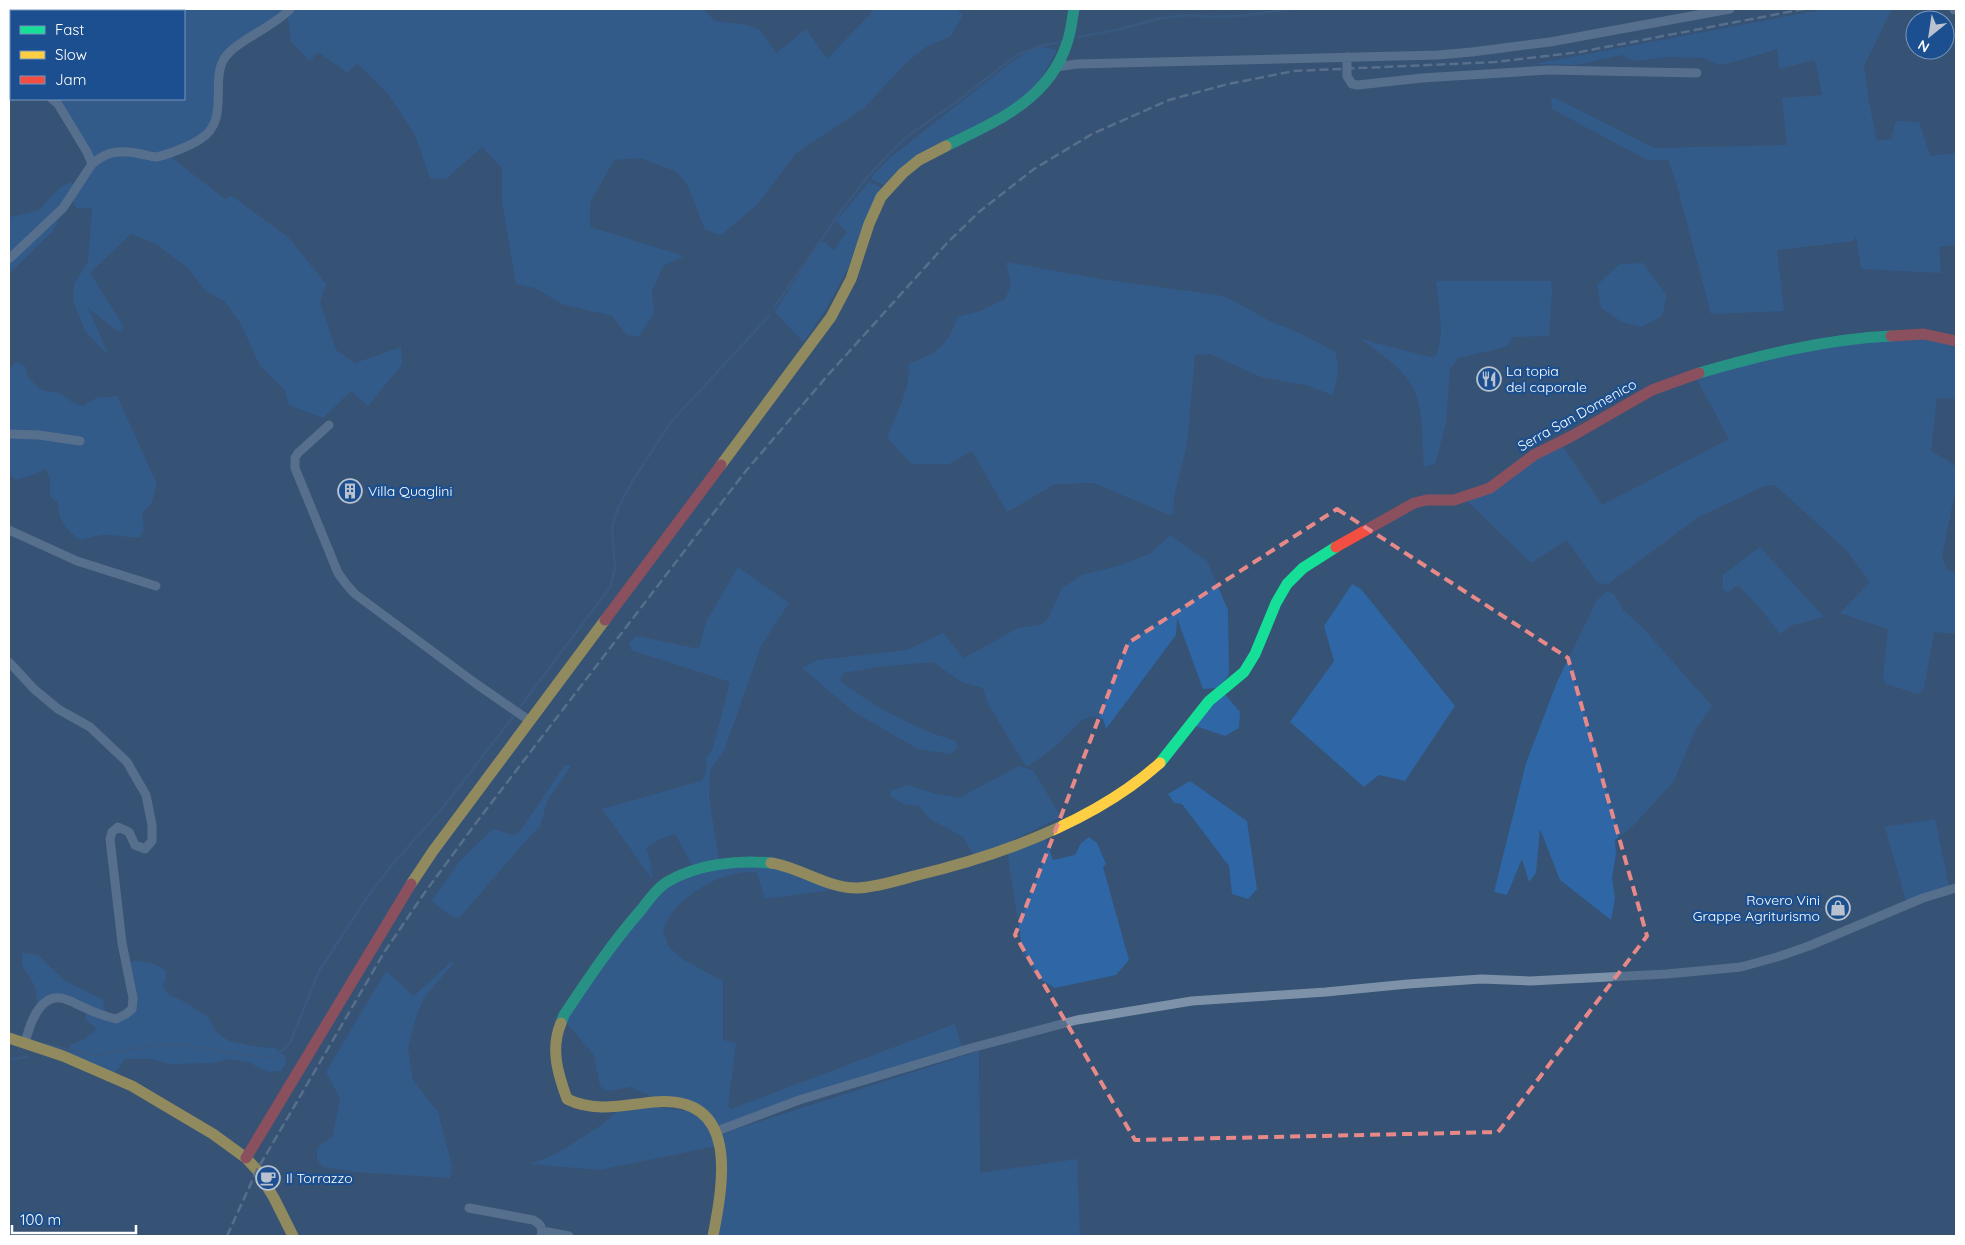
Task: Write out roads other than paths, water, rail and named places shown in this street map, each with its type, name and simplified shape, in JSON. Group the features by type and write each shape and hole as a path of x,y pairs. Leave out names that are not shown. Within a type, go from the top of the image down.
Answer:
{"street":[{"path":"9,259 63,208 92,164 100,156 126,151 156,157 200,140 210,129 218,113 220,70 223,60 230,51 280,18 290,9"},
{"path":"246,1158 282,1104 412,882 831,317 848,285 872,215 885,191 906,169 919,160 1013,113 1038,92 1056,67 1071,29 1074,9"},
{"path":"1056,67 1077,64 1472,52 1550,42 1730,9"},
{"path":"1347,57 1347,76 1349,81 1358,85 1422,78 1550,70 1697,73"},
{"path":"53,100 63,112 92,164"},
{"name":"Serra San Domenico","path":"717,1131 702,1112 686,1104 676,1102 657,1102 604,1108 582,1106 567,1099 557,1072 556,1039 564,1015 614,941 653,895 666,883 688,872 713,865 759,862 777,864 845,887 859,888 959,865 1034,837 1079,816 1119,793 1152,770 1165,757 1209,702 1243,673 1251,662 1274,605 1287,584 1299,570 1318,557 1414,503 1427,500 1454,500 1490,488 1534,455 1572,436 1652,390 1694,374 1763,355 1865,338 1924,334 1956,341"},
{"path":"329,425 298,453 295,458 295,468 338,573 356,594 475,683 530,721"},
{"path":"9,434 39,434 80,441"},
{"path":"9,530 77,561 156,586"},
{"path":"9,662 34,689 58,709 90,727 127,762 146,795 152,825 152,841 146,849 135,845 129,832 118,828 112,832 110,839 122,943 133,998 132,1009 116,1019 87,1010 62,998 55,998 47,1002 36,1012 25,1043"},
{"path":"714,1236 721,1176 721,1157 717,1131 799,1100 971,1048 1077,1020 1192,1002 1481,979 1530,981 1667,974 1741,967 1809,946 1923,898 1956,888"},
{"path":"9,1038 63,1056 132,1086 214,1134 246,1158 266,1184 293,1236"},
{"path":"468,1208 533,1220 540,1224 542,1234 569,1236"}],"waterway":[{"path":"1078,37 1121,29 1161,18 1191,15 1211,17 1240,16 1290,9"},
{"path":"774,308 841,211 869,175 905,138 959,100 1017,55 1040,46 1060,42"},
{"path":"520,707 611,586 615,568 612,526 618,508 633,480 671,422 769,316"},
{"path":"46,1044 98,1055 150,1046 179,1044 274,1058 290,1043 319,971 369,895 392,865 441,810 513,717"},
{"path":"9,1060 27,1057"}],"railway":[{"path":"227,1236 257,1170 385,951 423,895 479,819 745,472 828,375 947,243 979,212 1034,169 1092,134 1169,100 1228,84 1294,71 1495,62 1580,52 1804,9"}],"place":[{"name":"La topia del caporale","path":"1489,379"},
{"name":"Villa Quaglini","path":"350,491"},
{"name":"Rovero Vini Grappe Agriturismo","path":"1838,908"},
{"name":"Il Torrazzo","path":"268,1178"}]}
